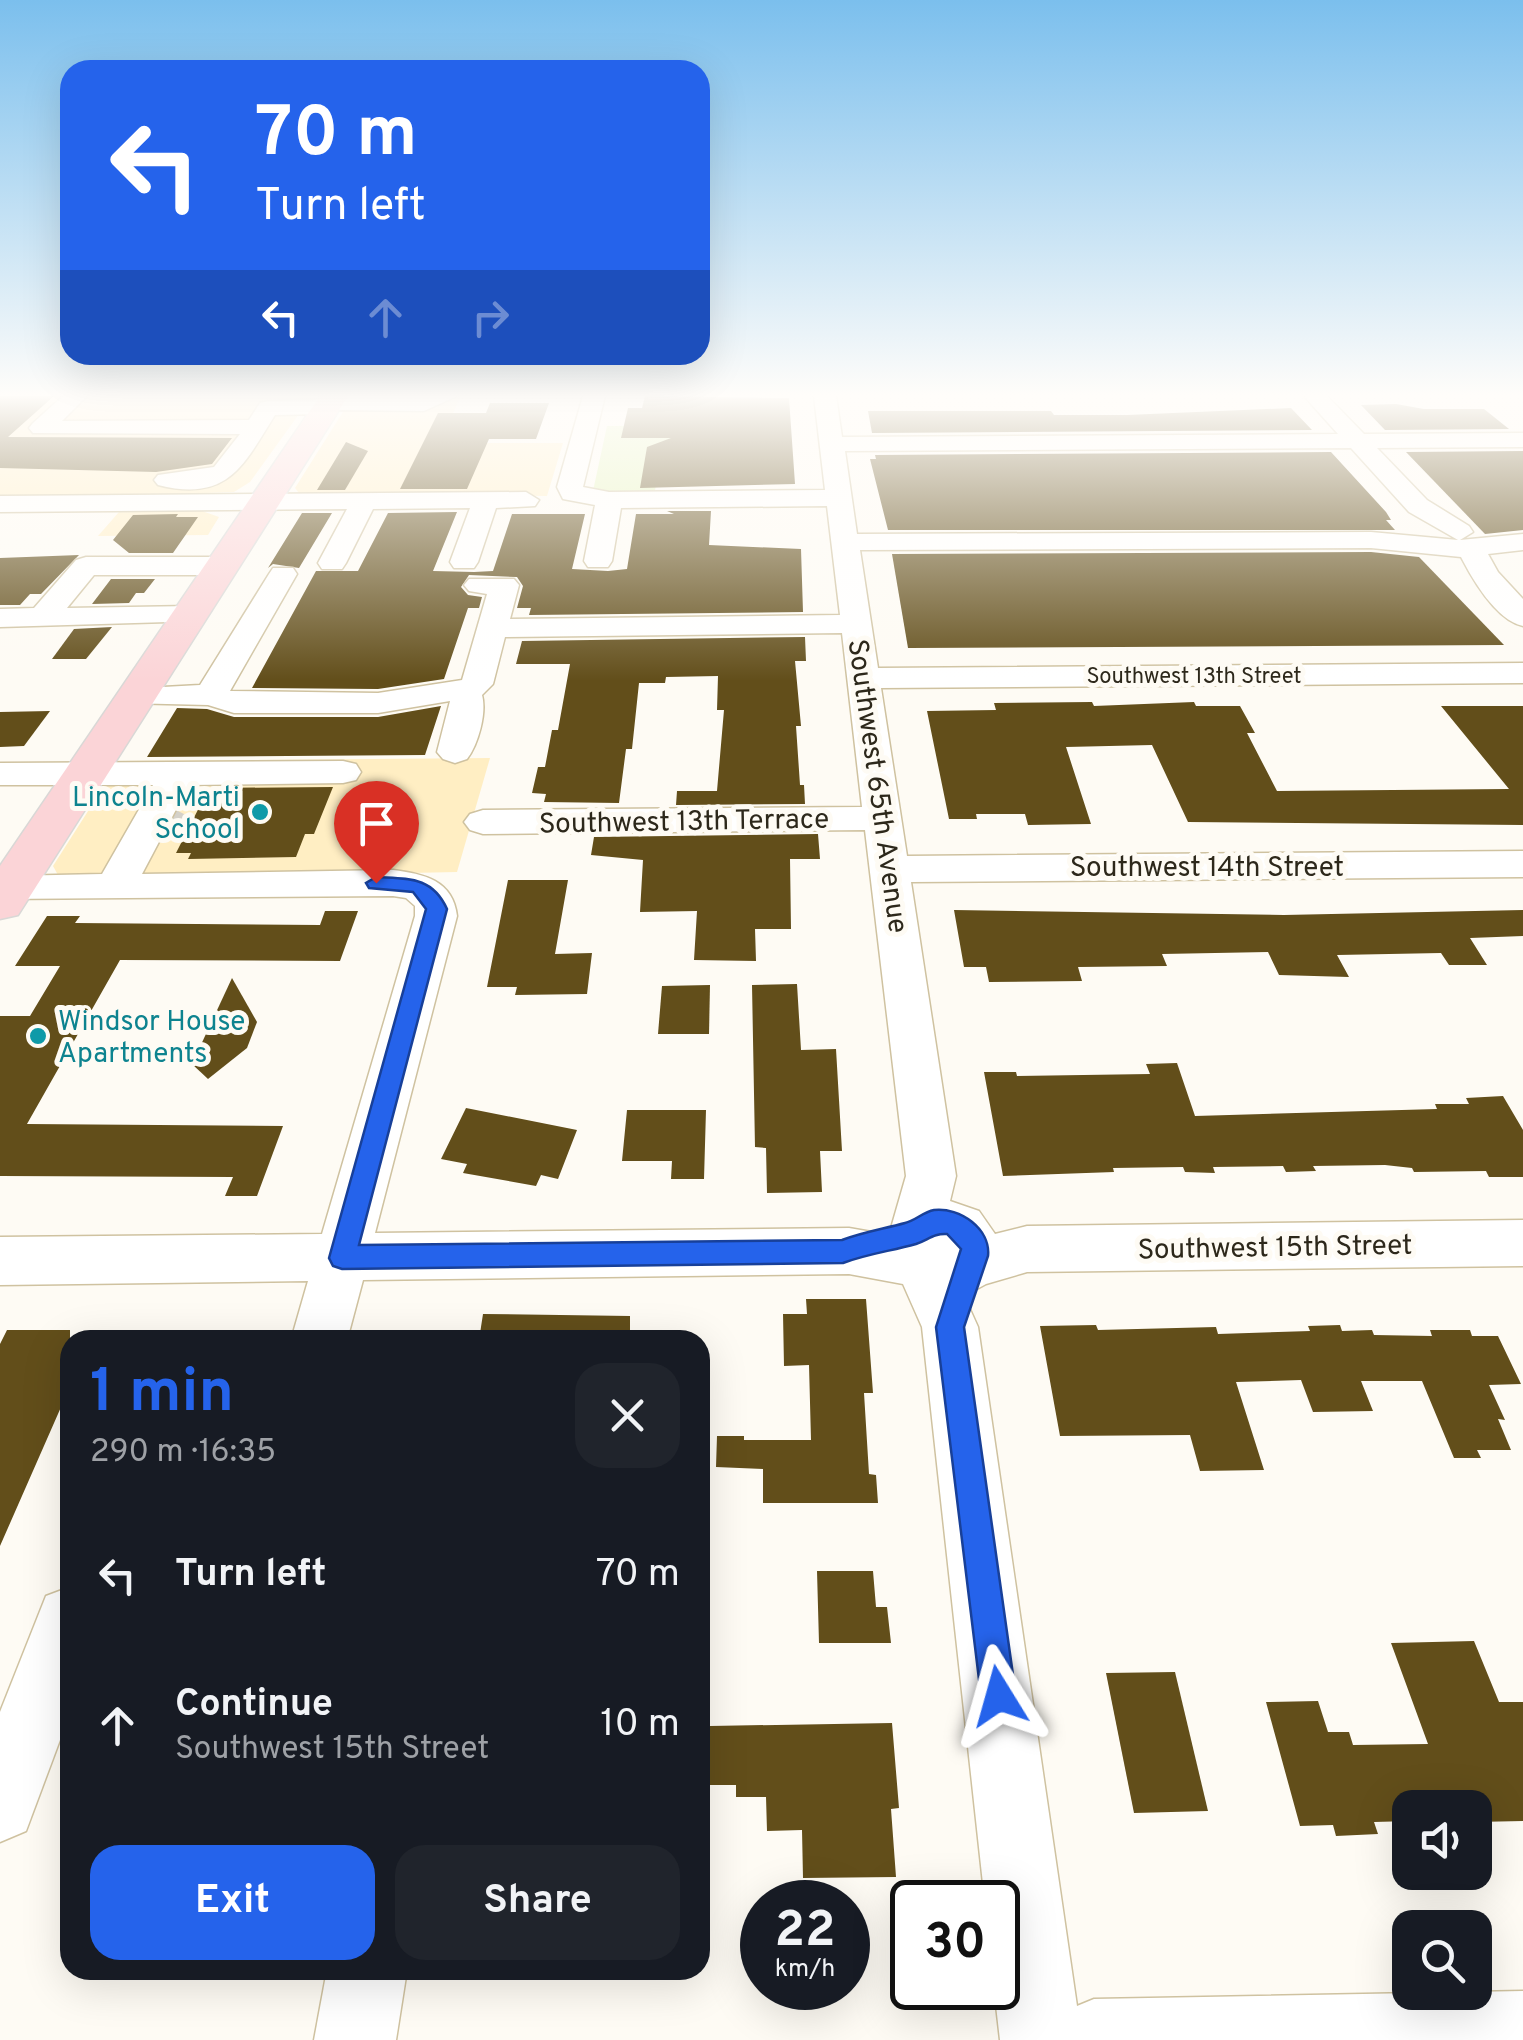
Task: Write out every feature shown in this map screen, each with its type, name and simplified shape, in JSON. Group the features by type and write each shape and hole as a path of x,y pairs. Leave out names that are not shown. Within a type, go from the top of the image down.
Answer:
{"main road":[{"path":"5,896 273,491"}],"street":[{"path":"571,491 579,497 609,500 839,498"},
{"name":"Southwest 65th Avenue","path":"838,491 943,1257 1041,2040"},
{"path":"1404,491 1446,536 1470,570 1485,576 1523,618"},
{"path":"138,696 211,695 234,703 378,703 464,690 477,684 504,585 472,574 486,500"},
{"path":"0,504 526,500"},
{"path":"598,561 609,500"},
{"path":"332,563 364,501"},
{"path":"845,542 1371,540 1446,536 1523,539"},
{"path":"43,617 86,566 224,566"},
{"path":"211,695 283,574"},
{"path":"0,618 191,616"},
{"path":"492,628 857,624"},
{"name":"Southwest 13th Street","path":"866,678 1523,672"},
{"path":"456,752 468,705 464,690"},
{"path":"0,774 86,774 174,802 343,772"},
{"path":"114,888 136,847 166,832 174,802"},
{"name":"Southwest 13th Terrace","path":"484,822 885,818"},
{"name":"Southwest 14th Street","path":"892,869 1523,864"},
{"path":"5,896 114,888 394,883 427,891 436,902 436,916 322,1330"},
{"name":"Southwest 15th Street","path":"0,1261 848,1251 943,1257 1028,1249 1523,1243"},
{"path":"0,1805 60,1646"},
{"path":"354,2040 365,1980"},
{"path":"1094,2040 1523,2032"}],"shaded area":[{"path":"0,491 235,491 234,492 0,500"},
{"path":"298,491 548,491 547,496"},
{"path":"202,511 219,517 208,535 98,536 119,512"},
{"path":"490,758 457,872 70,880 58,875 53,866 120,761"}],"building":[{"path":"878,491 1367,491 1386,512 1391,520 1386,520 1395,530 888,530"},
{"path":"1444,491 1523,491 1523,530 1485,534"},
{"path":"667,511 711,511 709,545 801,549 803,612 529,615 531,608 517,608 523,586 517,577 469,575 461,587 468,595 482,597 479,608 468,608 444,679 378,689 252,688 316,571 358,571 388,513 457,512 433,571 474,572 493,571 512,514 585,514 572,569 608,571 627,569 636,514 674,514"},
{"path":"302,513 332,513 299,568 273,564 268,568"},
{"path":"178,514 176,517 198,517 173,553 129,553 113,540 133,515"},
{"path":"1371,552 1419,557 1504,645 908,648 892,554"},
{"path":"79,555 41,594 30,594 20,605 0,605 0,558"},
{"path":"111,579 155,579 129,603 92,604"},
{"path":"112,627 86,659 52,659 74,629"},
{"path":"805,637 806,661 795,661 801,726 796,726 800,785 804,785 805,804 676,805 677,791 717,791 724,710 717,710 718,676 666,677 665,683 639,683 632,749 626,749 619,803 544,802 546,794 532,793 538,767 545,767 552,730 558,730 570,664 516,664 522,641"},
{"path":"1092,702 1094,706 1194,702 1196,706 1240,706 1255,733 1247,733 1277,791 1509,789 1441,706 1523,706 1523,825 1188,822 1152,745 1066,747 1091,824 1028,825 1025,814 976,814 977,819 949,819 927,711 996,710 994,703"},
{"path":"441,706 425,755 147,757 177,708 207,709 234,717 378,717"},
{"path":"50,711 24,746 0,747 0,712"},
{"name":"Lincoln-Marti School","path":"333,787 314,834 305,834 296,857 188,859 191,853 176,853 209,788"},
{"path":"818,834 820,859 790,859 791,929 755,929 756,961 694,960 697,911 640,912 643,860 591,855 594,837"},
{"path":"508,880 568,880 555,954 592,953 587,994 515,995 517,987 487,987"},
{"path":"954,910 1284,915 1523,910 1523,936 1470,938 1487,965 1449,965 1441,953 1337,955 1349,977 1279,975 1268,952 1162,954 1167,966 1078,967 1082,981 989,982 986,967 964,967"},
{"name":"Windsor House Apartments","path":"325,911 358,911 340,961 120,960 27,1124 283,1126 257,1196 225,1196 233,1177 0,1176 0,1016 30,1016 60,966 15,966 47,916 80,916 75,923 320,925"},
{"path":"232,978 257,1022 247,1048 208,1079 192,1064"},
{"path":"797,984 801,1050 836,1049 842,1151 820,1151 822,1192 767,1193 766,1148 755,1147 752,985"},
{"path":"710,985 709,1034 658,1034 662,986"},
{"path":"1177,1063 1195,1116 1437,1109 1435,1104 1469,1104 1466,1098 1503,1096 1523,1130 1523,1177 1489,1177 1486,1171 1414,1172 1412,1168 1385,1165 1313,1166 1316,1171 1286,1172 1283,1166 1213,1167 1215,1173 1185,1172 1183,1167 1113,1168 1114,1172 1003,1176 984,1072 1016,1072 1017,1076 1150,1074 1146,1064"},
{"path":"466,1108 577,1130 558,1179 541,1175 536,1186 463,1173 467,1164 441,1159"},
{"path":"627,1110 706,1110 704,1179 671,1179 672,1161 622,1161"},
{"path":"806,1299 866,1299 873,1393 864,1393 869,1474 876,1475 878,1503 763,1503 763,1469 716,1467 717,1436 811,1440 809,1365 784,1366 783,1314 807,1314"},
{"path":"483,1314 630,1316 630,1330 481,1330"},
{"path":"1096,1325 1098,1330 1216,1327 1218,1334 1310,1331 1308,1326 1340,1325 1342,1331 1372,1330 1374,1335 1432,1336 1430,1330 1470,1330 1472,1336 1498,1336 1521,1384 1489,1385 1505,1420 1498,1419 1511,1450 1477,1450 1481,1458 1454,1458 1422,1381 1361,1381 1373,1411 1313,1412 1301,1380 1236,1382 1264,1470 1200,1471 1190,1435 1060,1436 1040,1326"},
{"path":"7,1330 60,1330 60,1409 0,1546 0,1344"},
{"path":"817,1571 873,1571 876,1607 887,1607 891,1643 819,1643"},
{"path":"1474,1641 1499,1702 1523,1702 1523,1821 1492,1822 1492,1790 1392,1790 1392,1822 1374,1822 1378,1834 1336,1836 1333,1825 1300,1826 1266,1702 1318,1701 1328,1732 1349,1732 1353,1745 1428,1744 1391,1643"},
{"path":"1175,1672 1208,1811 1134,1813 1106,1673"},
{"path":"892,1723 899,1808 891,1809 896,1877 803,1878 802,1830 767,1831 766,1797 736,1797 736,1785 710,1785 710,1726"}],"tunnel":[{"path":"178,816 180,812"},
{"path":"174,822 179,813"}],"place":[{"name":"Lincoln-Marti School","path":"260,812"},
{"name":"Windsor House Apartments","path":"38,1036"}],"route":[{"path":"376,883 418,886 431,895 437,909 342,1258 843,1252 871,1241 914,1233 934,1222 952,1223 967,1233 975,1248 974,1256 950,1327 999,1696"}]}
